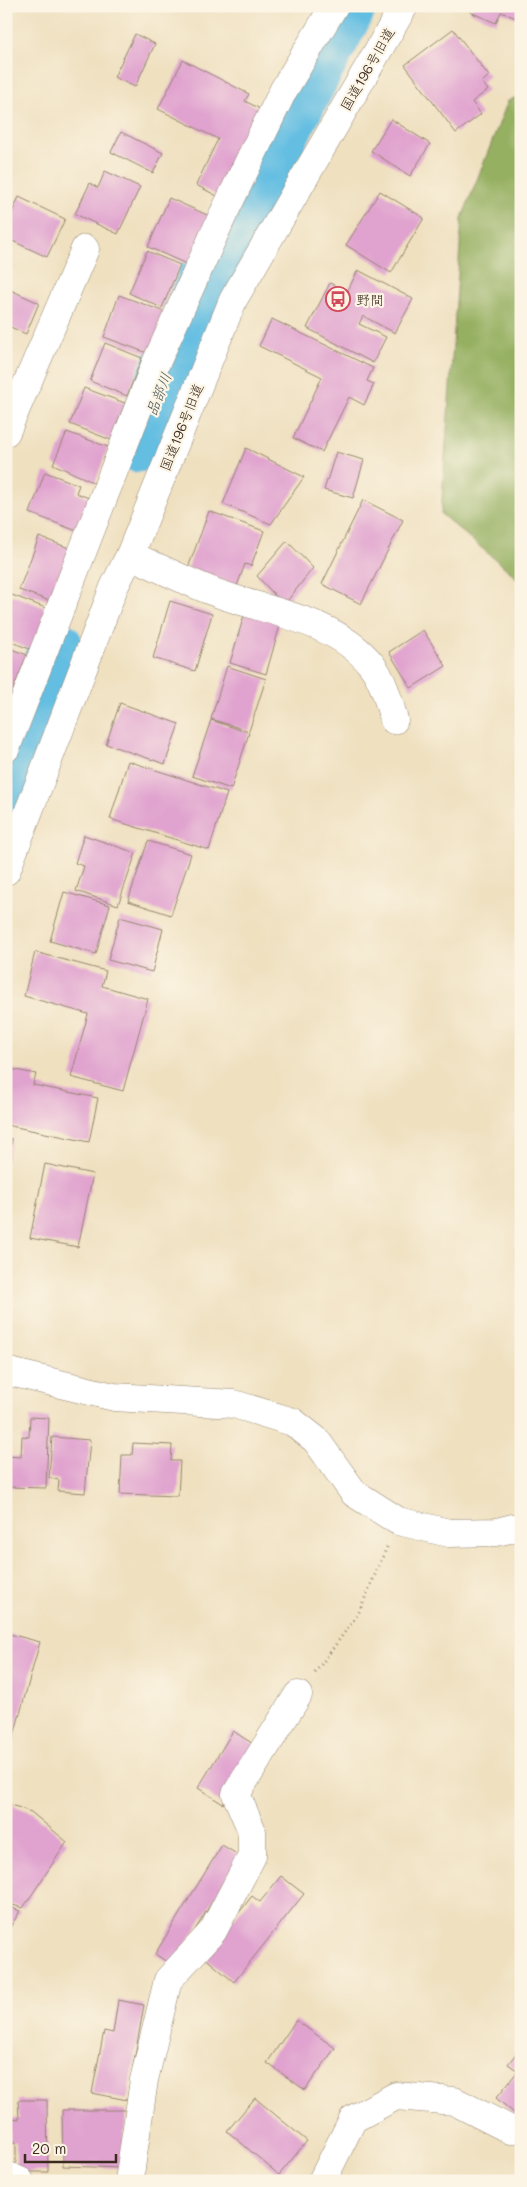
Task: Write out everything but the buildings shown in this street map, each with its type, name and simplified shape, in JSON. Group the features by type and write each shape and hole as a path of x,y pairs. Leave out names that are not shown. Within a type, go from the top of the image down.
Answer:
{"street":[{"path":"6,748 14,701 155,366 222,217 294,74 334,6"},
{"name":"国道196号旧道","path":"6,871 114,587 130,555 233,300 404,6"},
{"path":"6,432 85,249"},
{"path":"130,555 214,592 319,626 342,637 372,664 385,692 394,720"},
{"path":"14,701 63,718"},
{"path":"6,1371 114,1397 234,1404 293,1422 316,1440 354,1493 398,1521 449,1533 497,1532 521,1526"},
{"path":"128,2181 144,2080 168,1980 213,1931 252,1856 252,1831 236,1794 298,1695"},
{"path":"322,2181 353,2119 396,2096 454,2101 511,2130"},
{"path":"6,2175 20,2181"}],"path":[{"path":"298,1695 358,1614 398,1521"}],"green space":[{"path":"521,95 521,585 514,575 441,514 462,218 508,101"}],"waterway":[{"name":"品部川","path":"138,445 206,277 349,6"},
{"name":"品部川","path":"6,799 56,647"}],"place":[{"name":"野間","path":"338,299"}]}
